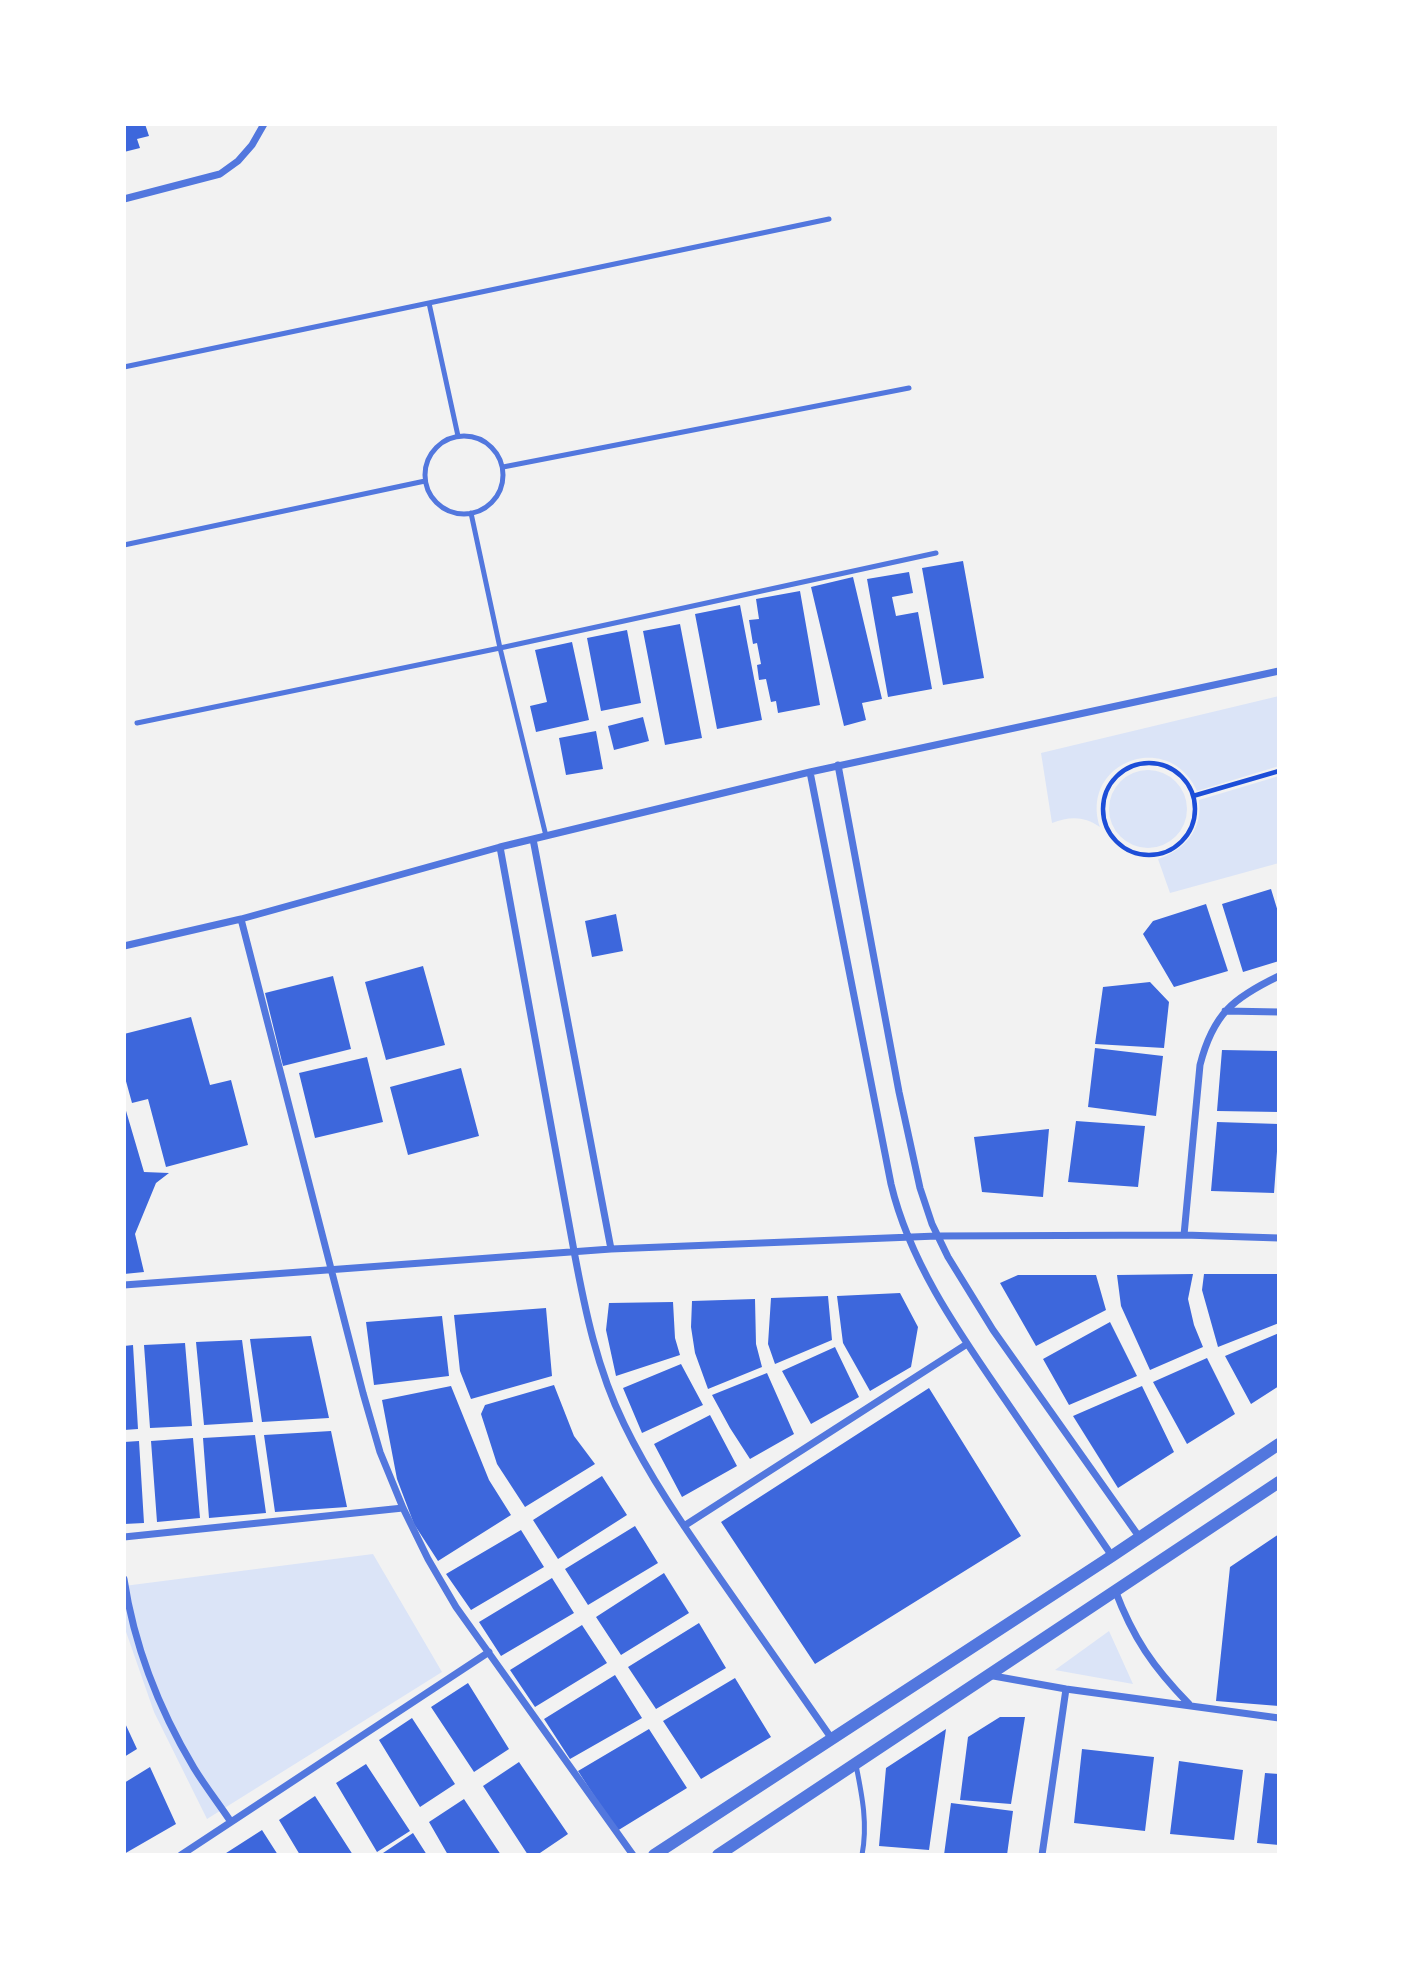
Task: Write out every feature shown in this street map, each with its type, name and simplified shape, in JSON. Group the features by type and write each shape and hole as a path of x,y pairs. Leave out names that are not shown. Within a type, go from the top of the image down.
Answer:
{"street":[{"path":"124,199 220,174 238,161 252,145 264,124"},
{"path":"124,946 240,919 500,847 838,765 1279,671"},
{"path":"838,765 902,1105 925,1206 937,1236 993,1330 1140,1538"},
{"path":"810,772 895,1204 907,1237 967,1344 1112,1556"},
{"path":"533,839 611,1249"},
{"path":"500,847 586,1312 606,1380 623,1423 651,1475 684,1527 832,1739"},
{"path":"240,919 363,1393 380,1452 403,1508 456,1607 633,1855"},
{"path":"1184,1235 1200,1065 1205,1046 1213,1027 1224,1012 1251,989 1279,976"},
{"path":"1224,1012 1279,1013"},
{"path":"124,1284 611,1249 937,1236 1279,1237"},
{"path":"684,1527 967,1344"},
{"path":"654,1855 1140,1538 1279,1444"},
{"path":"718,1855 1279,1482"},
{"path":"124,1537 403,1508"},
{"path":"124,1579 143,1657 166,1714 194,1768 231,1822"},
{"path":"1115,1590 1127,1621 1144,1651 1165,1680 1189,1704"},
{"path":"181,1855 489,1652"},
{"path":"987,1675 1066,1689 1279,1717"},
{"path":"1042,1855 1066,1689"}],"lane":[{"path":"124,367 829,219"},
{"path":"429,303 458,436"},
{"path":"503,467 909,388"},
{"path":"458,436 478,437 495,449 503,467 502,488 490,505 471,513 451,512 434,500 425,481 428,461 439,444 458,436"},
{"path":"124,545 425,481"},
{"path":"471,513 500,648 546,836"},
{"path":"137,723 500,648 936,553"},
{"path":"856,1763 865,1811 866,1835 862,1855"}],"path":[{"path":"1142,764 1168,767 1188,784 1193,796 1195,809 1188,834 1168,851 1155,855 1130,852 1118,845 1104,822 1104,797 1110,785 1129,768 1142,764"},
{"path":"1193,796 1279,771"}],"shaded area":[{"path":"1279,696 1279,766 1197,791 1184,772 1167,761 1148,758 1130,761 1114,771 1102,786 1097,804 1100,827 1077,818 1052,823 1041,753"},
{"path":"1148,770 1163,773 1180,787 1187,809 1184,824 1170,841 1148,848 1133,845 1116,831 1109,809 1112,794 1126,777"},
{"path":"1279,776 1279,863 1170,893 1158,859 1176,850 1190,837 1198,820 1199,800"},
{"path":"373,1554 442,1672 207,1819 154,1712 124,1626 124,1586"},
{"path":"1109,1631 1133,1684 1055,1670"}],"building":[{"path":"124,124 145,124 149,136 137,139 140,148 124,152"},
{"path":"963,561 984,678 943,685 922,568"},
{"path":"909,572 913,593 892,597 896,616 918,612 932,689 888,697 867,579"},
{"path":"853,577 882,699 862,703 866,720 844,726 811,587"},
{"path":"800,591 820,705 778,713 776,701 771,702 766,679 759,680 757,665 761,664 757,643 753,644 749,620 759,619 756,599"},
{"path":"740,605 762,720 717,729 695,614"},
{"path":"680,624 702,738 665,745 643,631"},
{"path":"627,630 641,703 601,711 587,638"},
{"path":"572,642 589,720 536,732 530,706 547,702 535,650"},
{"path":"643,717 649,741 614,750 608,726"},
{"path":"596,731 603,769 566,775 559,738"},
{"path":"1271,889 1279,915 1279,961 1243,972 1222,904"},
{"path":"1206,904 1228,971 1174,987 1143,934 1153,921"},
{"path":"616,914 623,951 592,957 585,921"},
{"path":"423,966 445,1045 386,1060 365,982"},
{"path":"333,976 351,1049 283,1066 265,993"},
{"path":"1150,982 1169,1002 1164,1048 1095,1044 1103,987"},
{"path":"191,1017 210,1085 231,1080 248,1145 166,1167 148,1099 132,1103 124,1074 124,1034"},
{"path":"1095,1048 1163,1056 1156,1116 1088,1107"},
{"path":"1222,1050 1279,1051 1279,1112 1217,1111"},
{"path":"367,1057 383,1122 315,1138 299,1073"},
{"path":"461,1068 479,1136 408,1155 390,1087"},
{"path":"124,1104 144,1172 169,1173 156,1183 135,1234 144,1272 124,1274"},
{"path":"1076,1121 1145,1126 1138,1187 1068,1182"},
{"path":"1217,1122 1279,1124 1274,1193 1211,1191"},
{"path":"1049,1129 1043,1197 982,1192 974,1137"},
{"path":"1193,1274 1188,1299 1203,1347 1150,1370 1121,1306 1117,1275"},
{"path":"1204,1274 1279,1274 1279,1323 1218,1347 1202,1290"},
{"path":"1018,1275 1096,1275 1106,1310 1036,1346 1000,1283"},
{"path":"900,1293 918,1327 911,1367 870,1391 843,1343 837,1296"},
{"path":"828,1296 832,1340 775,1364 768,1344 771,1298"},
{"path":"755,1299 756,1344 762,1367 708,1389 695,1353 691,1327 692,1301"},
{"path":"673,1302 675,1338 680,1355 616,1376 606,1330 609,1303"},
{"path":"546,1308 552,1376 471,1399 460,1371 454,1315"},
{"path":"442,1316 449,1376 374,1385 366,1322"},
{"path":"1110,1322 1137,1376 1069,1405 1043,1359"},
{"path":"1279,1333 1279,1386 1251,1404 1225,1356"},
{"path":"311,1336 329,1418 262,1422 250,1339"},
{"path":"242,1340 253,1422 204,1425 196,1342"},
{"path":"185,1343 192,1426 150,1428 144,1345"},
{"path":"133,1345 138,1429 124,1430 124,1346"},
{"path":"835,1347 859,1397 811,1424 782,1371"},
{"path":"1207,1358 1235,1414 1187,1444 1153,1382"},
{"path":"681,1364 703,1405 642,1433 623,1388"},
{"path":"767,1373 794,1434 750,1459 712,1395"},
{"path":"554,1385 574,1436 595,1464 525,1507 497,1464 481,1414 485,1405"},
{"path":"451,1386 489,1480 511,1515 438,1561 414,1524 397,1479 382,1400"},
{"path":"1142,1386 1174,1452 1118,1488 1073,1416"},
{"path":"929,1388 1021,1536 815,1664 721,1522"},
{"path":"710,1415 737,1466 682,1497 654,1444"},
{"path":"331,1431 347,1507 275,1512 264,1435"},
{"path":"255,1435 266,1513 209,1518 203,1438"},
{"path":"193,1438 200,1518 157,1522 151,1441"},
{"path":"139,1441 144,1523 124,1524 124,1442"},
{"path":"602,1476 627,1515 558,1559 533,1520"},
{"path":"635,1526 658,1563 588,1605 565,1569"},
{"path":"521,1530 544,1567 471,1610 446,1574"},
{"path":"1279,1534 1279,1706 1216,1701 1230,1567"},
{"path":"664,1573 689,1613 621,1655 596,1617"},
{"path":"552,1578 574,1613 501,1656 479,1622"},
{"path":"699,1623 726,1668 656,1709 628,1667"},
{"path":"582,1625 607,1663 535,1707 510,1670"},
{"path":"615,1675 642,1718 570,1759 544,1719"},
{"path":"735,1678 771,1737 701,1779 663,1721"},
{"path":"468,1683 509,1749 474,1772 431,1707"},
{"path":"1000,1717 1025,1717 1011,1804 960,1800 968,1737"},
{"path":"412,1718 455,1784 420,1807 379,1740"},
{"path":"124,1721 137,1749 124,1757"},
{"path":"649,1729 687,1788 617,1831 578,1771"},
{"path":"946,1729 929,1850 879,1846 886,1768"},
{"path":"1082,1749 1154,1757 1145,1831 1074,1823"},
{"path":"1179,1761 1243,1770 1234,1840 1170,1834"},
{"path":"519,1762 568,1834 537,1855 528,1855 483,1786"},
{"path":"366,1764 410,1831 377,1852 336,1783"},
{"path":"150,1767 176,1824 124,1854 124,1783"},
{"path":"1265,1773 1279,1774 1279,1845 1257,1843"},
{"path":"315,1796 353,1855 300,1855 279,1820"},
{"path":"464,1799 501,1855 448,1855 429,1822"},
{"path":"951,1803 1013,1811 1007,1855 944,1855"},
{"path":"262,1830 278,1855 223,1855"},
{"path":"413,1833 427,1855 380,1855"}]}
